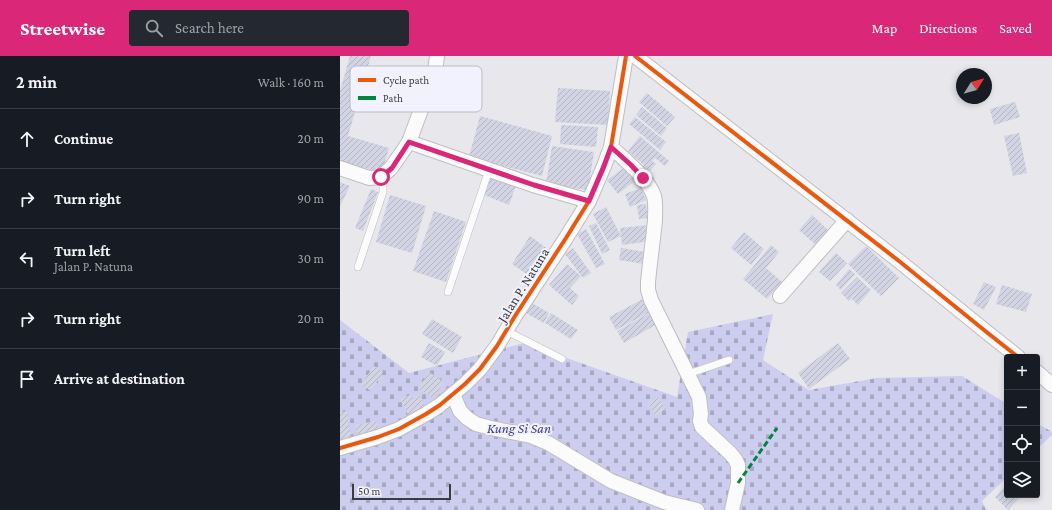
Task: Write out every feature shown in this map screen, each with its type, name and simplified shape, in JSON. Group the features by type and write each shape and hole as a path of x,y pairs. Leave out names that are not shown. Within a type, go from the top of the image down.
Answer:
{"street":[{"path":"436,66 437,56"},
{"name":"Jalan P. Natuna","path":"340,448 399,429 440,405 465,384 497,346 589,201 611,147 626,56"},
{"path":"635,56 847,220 1014,354"},
{"path":"340,168 369,178 381,177 392,168 409,142 420,112"},
{"path":"409,142 534,185 589,201"},
{"path":"611,147 643,178 654,196 656,204 648,290 651,300 699,396 701,414 700,421 702,427 730,453 738,465 738,483 732,510"},
{"path":"780,296 847,220"},
{"path":"1040,374 1052,384"},
{"path":"453,394 460,411 476,424 531,436 548,443 612,481 664,502 697,510"}],"lane":[{"path":"448,292 489,170"},
{"path":"358,268 383,192 381,177"},
{"path":"507,331 562,359"},
{"path":"688,374 729,360"}],"green space":[{"name":"Kung Si San","path":"773,314 763,360 809,390 877,378 962,376 1004,402 1004,480 982,501 986,510 340,510 340,320 409,373 524,343 677,397 688,332"},
{"path":"1040,425 1052,432 1052,435 1040,446"}],"building":[{"path":"350,56 371,56 368,66 350,66 350,112 355,112 348,136 389,148 382,173 340,161 340,91"},
{"path":"558,88 610,91 608,125 555,122"},
{"path":"647,93 675,117 667,126 639,102"},
{"path":"1015,102 1020,117 994,125 990,109"},
{"path":"642,107 667,128 661,136 636,115"},
{"path":"480,116 552,136 542,176 469,157"},
{"path":"635,117 666,142 660,150 629,124"},
{"path":"561,125 598,127 596,147 560,144"},
{"path":"1019,133 1027,173 1013,176 1004,136"},
{"path":"640,136 669,161 665,166 655,158 652,161 656,164 646,175 640,170 644,165 628,151"},
{"path":"552,146 594,152 588,190 546,184"},
{"path":"625,167 635,181 618,194 607,180"},
{"path":"491,176 516,186 509,205 484,195"},
{"path":"340,182 350,186 340,206"},
{"path":"641,188 646,200 630,207 625,194"},
{"path":"371,189 378,192 363,231 355,228"},
{"path":"390,195 426,206 412,253 376,242"},
{"path":"646,204 648,218 639,219 637,205"},
{"path":"606,207 621,236 608,242 593,214"},
{"path":"434,211 466,222 446,282 413,271"},
{"path":"812,215 829,231 816,245 799,230"},
{"path":"596,223 610,250 602,254 589,226"},
{"path":"649,225 651,241 622,245 620,228"},
{"path":"586,229 605,264 596,268 577,234"},
{"path":"744,232 764,249 751,265 731,248"},
{"path":"530,236 549,250 531,277 512,264"},
{"path":"771,245 779,252 766,268 782,282 767,299 743,279"},
{"path":"866,246 899,278 881,296 848,264"},
{"path":"573,248 591,273 583,278 565,254"},
{"path":"621,248 645,252 644,264 619,260"},
{"path":"836,253 847,263 830,281 819,272"},
{"path":"567,264 581,276 570,288 579,296 572,305 549,285"},
{"path":"849,269 855,274 841,290 836,285"},
{"path":"857,277 871,290 858,305 852,299 860,289 849,301 841,293"},
{"path":"984,282 996,287 984,310 973,304"},
{"path":"1002,285 1032,294 1026,312 996,304"},
{"path":"643,299 650,312 616,330 609,317"},
{"path":"532,303 549,313 544,323 526,313"},
{"path":"651,312 657,324 624,343 617,331"},
{"path":"551,313 578,330 571,339 545,323"},
{"path":"432,319 462,337 453,353 422,334"},
{"path":"429,343 445,352 437,366 421,357"},
{"path":"838,343 850,359 809,389 798,373"},
{"path":"374,366 383,372 371,391 361,385"},
{"path":"429,372 444,382 433,398 418,388"},
{"path":"411,394 413,397 419,394 425,406 408,415 400,399"},
{"path":"658,397 666,409 656,416 648,403"},
{"path":"347,411 351,439 341,440 340,412"},
{"path":"376,420 379,430 359,436 355,426"},
{"path":"1004,487 1004,498 1019,498 1008,510 995,497"}],"marked path":[{"path":"738,483 777,428"}],"cycle path":[{"path":"340,448 399,429 440,405 480,369 497,346 589,201 611,147 626,56"},
{"path":"635,56 899,261 1014,354"}],"route":[{"path":"381,177 392,168 404,152 409,142 534,185 589,201 611,147 643,178"}]}
